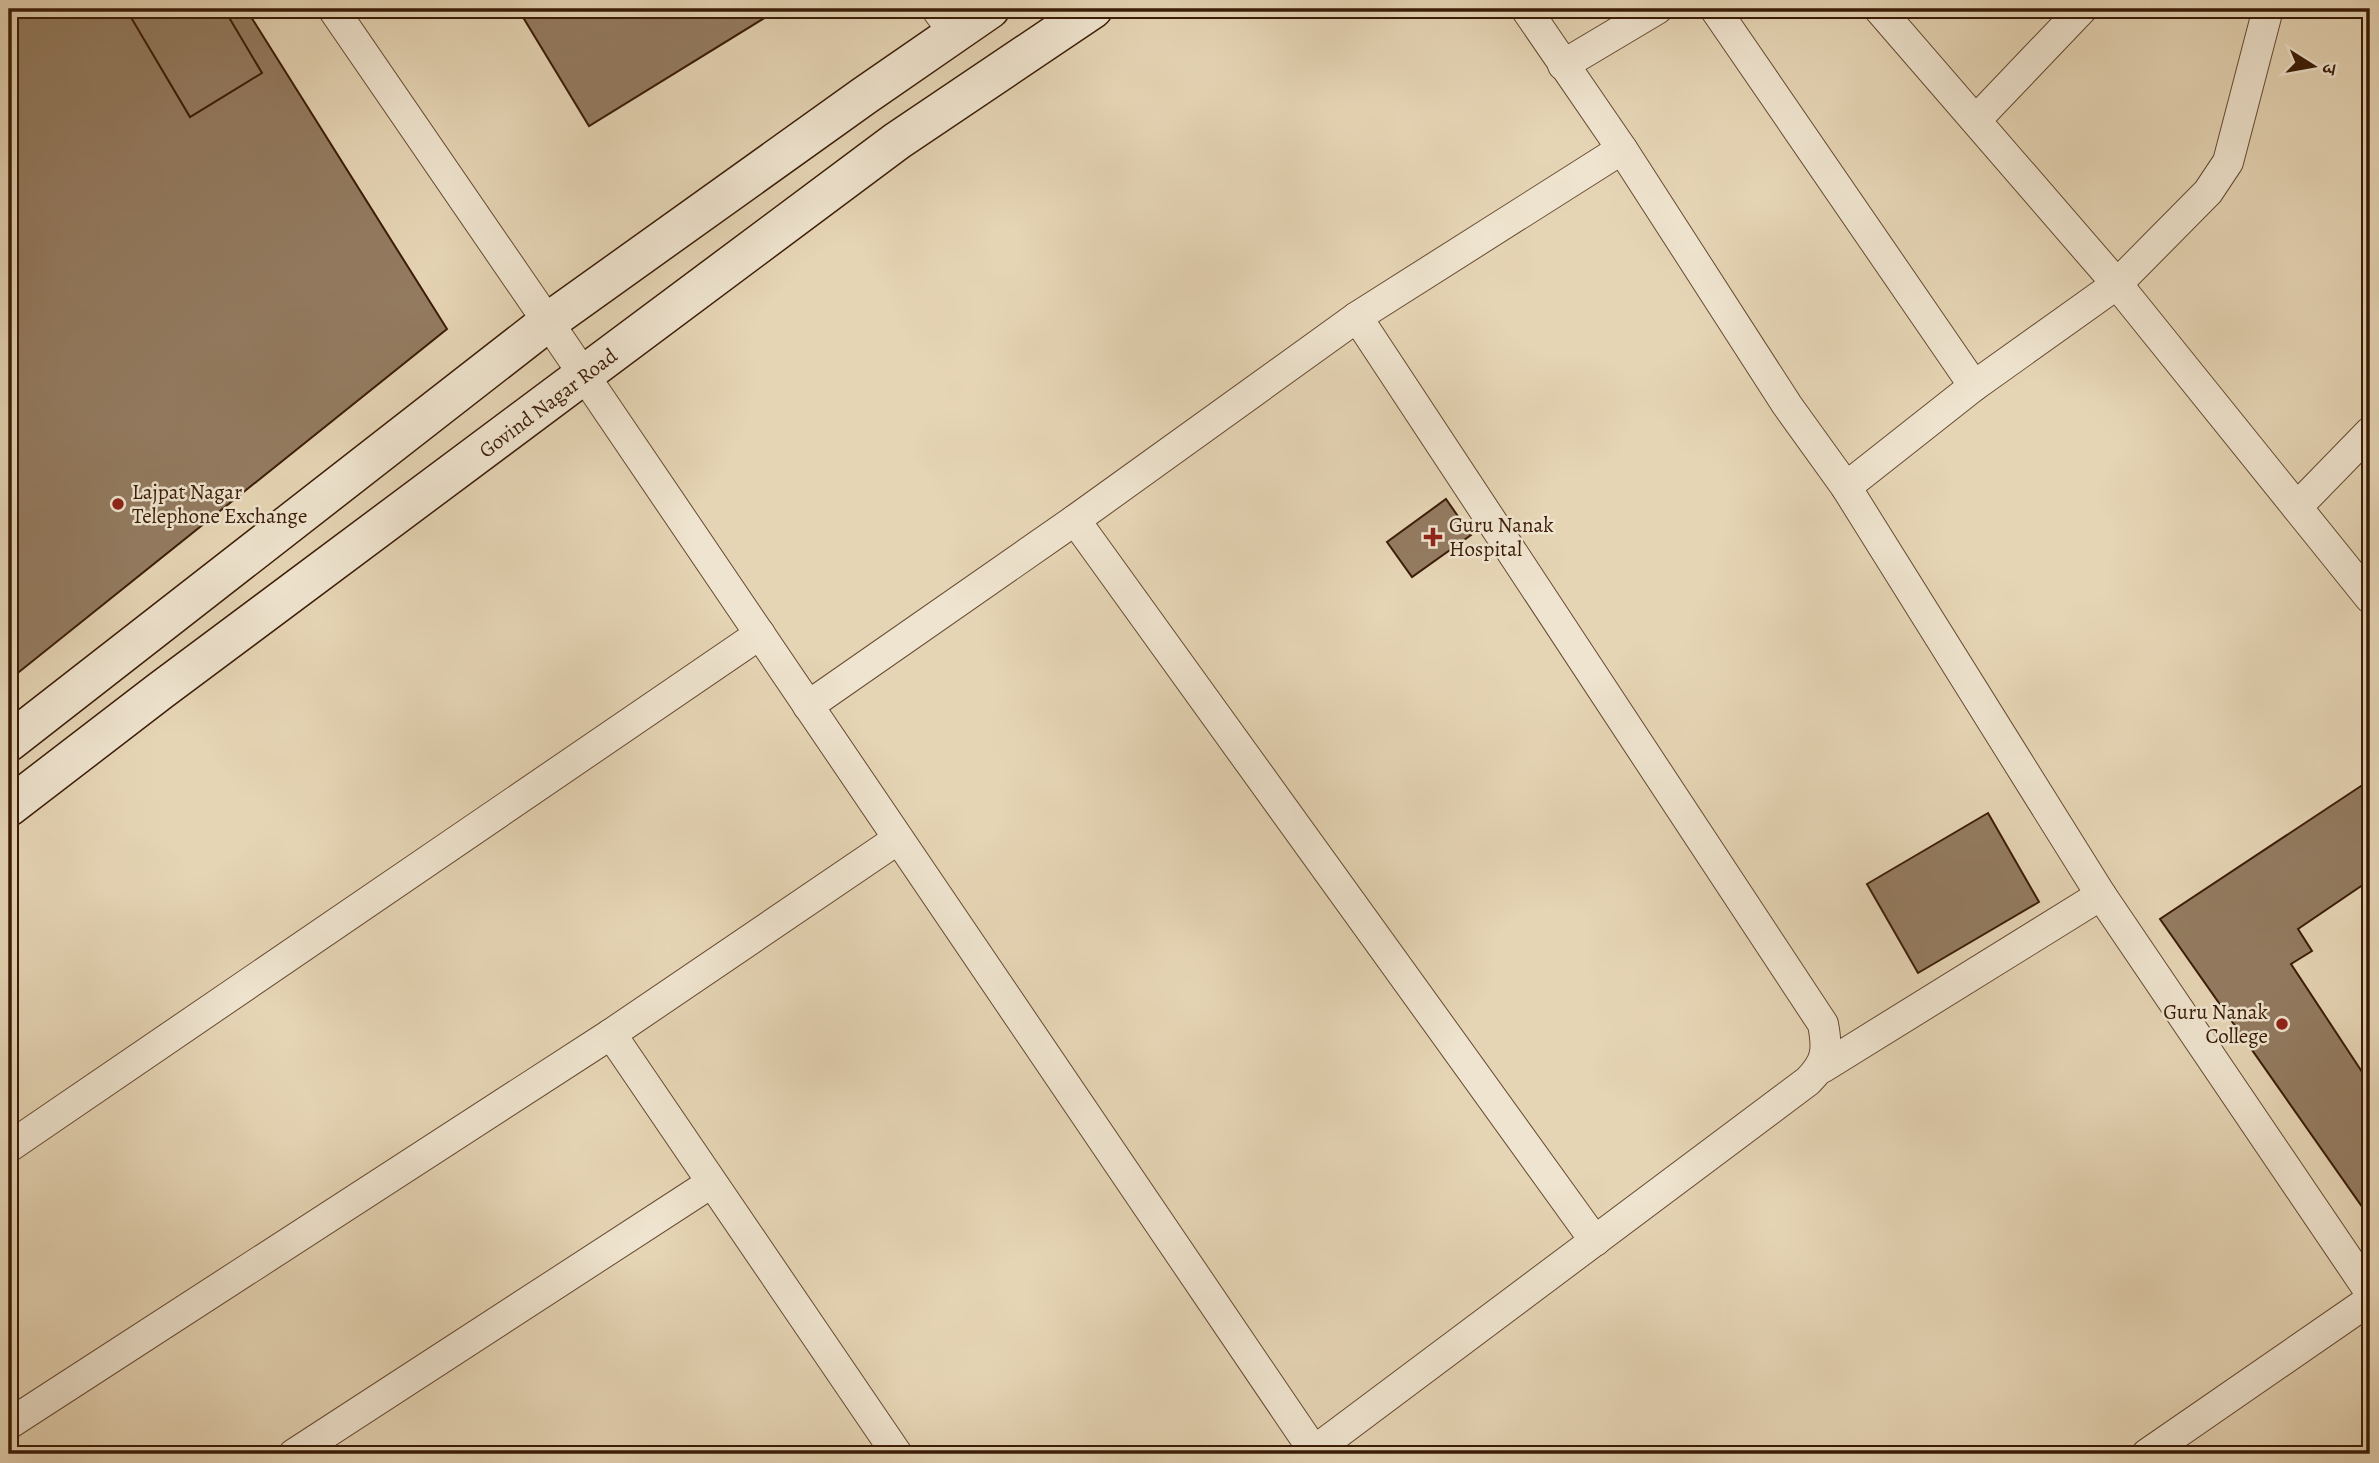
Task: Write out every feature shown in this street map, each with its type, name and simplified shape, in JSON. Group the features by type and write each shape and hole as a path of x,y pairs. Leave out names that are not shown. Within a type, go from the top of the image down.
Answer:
{"main road":[{"path":"9,742 548,322 938,23 990,9"},
{"name":"Govind Nagar Road","path":"9,807 159,691 897,141 1093,9"}],"street":[{"path":"333,9 1315,1453 1808,1082 1822,1068 2101,895"},
{"path":"1525,9 1622,149 1787,405 1846,487 2101,895 2370,1292"},
{"path":"1563,65 1657,9"},
{"path":"1715,9 1975,386"},
{"path":"1879,9 2117,284 2370,598"},
{"path":"1976,120 2082,9"},
{"path":"1846,487 1975,386 2117,284 2208,192 2228,162 2267,9"},
{"path":"808,706 1075,520 1357,317 1622,149"},
{"path":"1357,317 1823,1024 1827,1044 1822,1068"},
{"path":"2297,507 2370,432"},
{"path":"1075,520 1595,1241"},
{"path":"9,1147 760,634"},
{"path":"9,1424 611,1034 898,839"},
{"path":"611,1034 897,1454"},
{"path":"294,1454 711,1183"},
{"path":"2147,1454 2370,1300"}],"building":[{"name":"Lajpat Nagar Telephone Exchange","path":"9,9 246,9 447,329 9,680"},
{"path":"126,9 224,9 262,73 190,117"},
{"path":"518,9 779,9 589,126"},
{"path":"1446,499 1471,535 1412,577 1387,542"},
{"name":"Guru Nanak College","path":"2370,780 2370,880 2298,929 2312,951 2291,964 2370,1084 2370,1218 2160,919"},
{"path":"1988,813 2039,902 1918,973 1867,884"}],"place":[{"name":"Lajpat Nagar Telephone Exchange","path":"118,504"},
{"name":"Guru Nanak Hospital","path":"1433,537"},
{"name":"Guru Nanak College","path":"2282,1024"}]}
